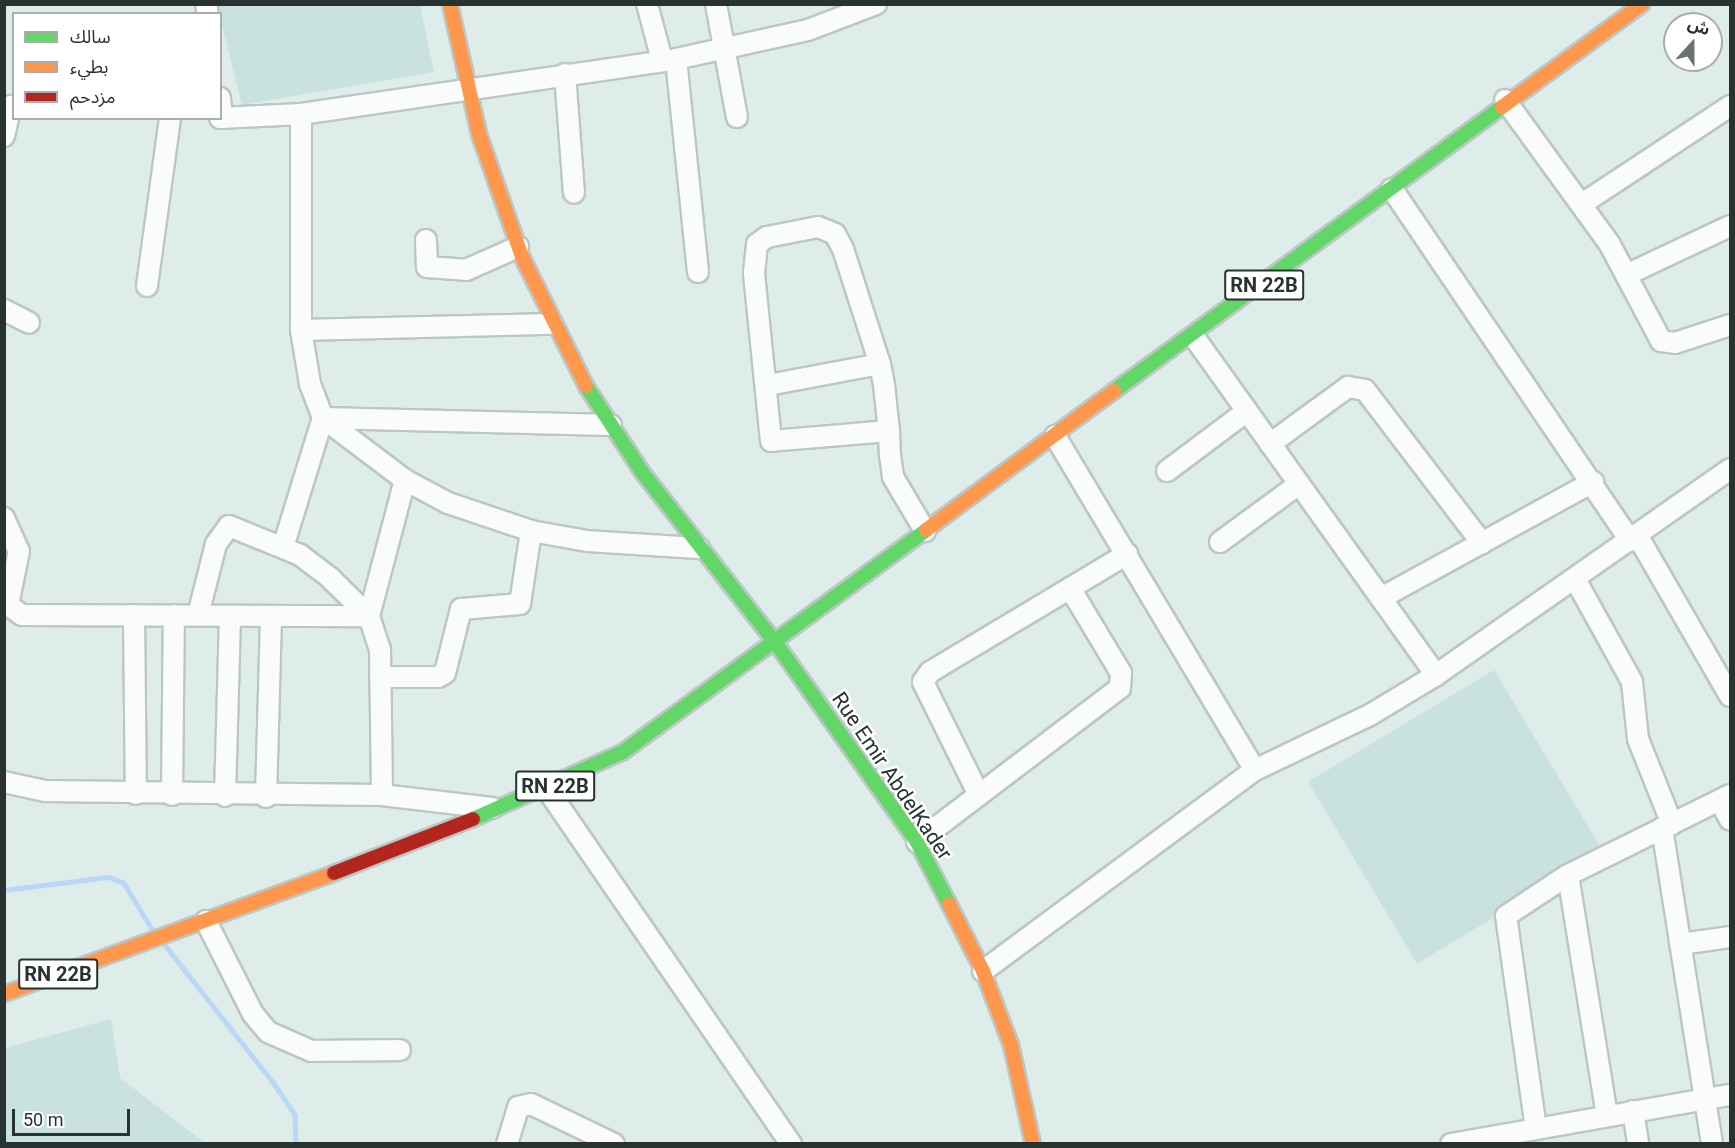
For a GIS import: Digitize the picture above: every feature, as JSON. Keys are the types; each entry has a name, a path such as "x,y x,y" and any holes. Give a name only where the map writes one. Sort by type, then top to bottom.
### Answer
{"main road":[{"name":"Rue Emir AbdelKader","path":"450,4 479,134 518,247 552,324 611,425 699,548 774,642 917,842 983,971 1011,1045 1033,1143"},
{"name":"RN 22B","path":"4,994 185,929 501,808 547,789 623,752 1194,336 1392,189 1505,100 1642,4"}],"street":[{"path":"647,4 669,59 698,272"},
{"path":"716,4 728,46 737,117"},
{"path":"222,118 302,114 669,59 728,46 866,7"},
{"path":"565,74 574,193"},
{"path":"1505,100 1582,204 1626,275 1661,341 1675,343 1731,325"},
{"path":"4,136 10,106"},
{"path":"1582,204 1731,106"},
{"path":"302,114 301,330 310,384 323,418 405,480 448,503 531,531 587,541 699,548"},
{"path":"147,286 170,120"},
{"path":"1392,189 1634,538 1731,696"},
{"path":"1626,275 1731,226"},
{"path":"889,430 778,444 768,435 768,386 755,254 767,237 792,230 818,227 835,234 864,304 880,364 889,430 894,477 925,531"},
{"path":"426,240 427,267 466,270 518,247"},
{"path":"4,310 29,323"},
{"path":"301,330 552,324"},
{"path":"1194,336 1436,675"},
{"path":"768,386 880,364"},
{"path":"1270,444 1348,387 1365,390 1482,543"},
{"path":"1167,471 1247,411"},
{"path":"323,418 611,425"},
{"path":"283,547 323,418"},
{"path":"1055,436 1255,770"},
{"path":"983,971 1255,770 1370,715 1436,675 1728,476"},
{"path":"369,616 405,480"},
{"path":"1381,598 1593,482"},
{"path":"1220,542 1299,484"},
{"path":"4,518 19,551 8,592 13,612 271,618 369,616"},
{"path":"198,615 221,531 229,526 283,547 330,578 369,616 380,649 382,795"},
{"path":"380,677 438,677 445,673 461,609 520,604 531,531"},
{"path":"979,795 923,682 930,672 1127,554"},
{"path":"1575,579 1632,681 1638,739 1667,826 1680,944 1712,1143"},
{"path":"917,842 1120,688 1121,673 1070,588"},
{"path":"134,615 136,794"},
{"path":"172,795 174,615"},
{"path":"225,796 230,616"},
{"path":"266,797 271,618"},
{"path":"4,782 45,791 266,797 382,795 501,808"},
{"path":"547,789 791,1143"},
{"path":"1536,1129 1504,922 1509,910 1568,875 1725,798 1731,820"},
{"path":"1568,875 1607,1116"},
{"path":"206,921 253,1014 268,1032 311,1051 400,1050"},
{"path":"1680,944 1731,937"},
{"path":"1450,1143 1516,1138 1536,1129 1731,1095"},
{"path":"507,1143 518,1107 531,1104 614,1143"},
{"path":"1633,1111 1638,1143"}],"shaded area":[{"path":"217,5 420,5 434,72 242,105 222,25 222,12 219,12"},
{"path":"1494,670 1603,852 1417,963 1308,782"},
{"path":"111,1019 120,1078 205,1143 5,1143 5,1048"}],"waterway":[{"path":"4,890 109,877 124,883 152,929"},
{"path":"165,945 273,1082 295,1115 296,1144"}],"traffic: fast":[{"path":"1114,391 1502,107"},
{"path":"586,386 642,472 775,642 917,842 949,904"},
{"path":"473,819 623,752 926,530"}],"traffic: slow":[{"path":"450,4 479,134 522,257 586,386"},
{"path":"1502,107 1642,4"},
{"path":"926,530 1114,391"},
{"path":"4,994 334,873"},
{"path":"949,904 983,971 1011,1045 1033,1144"}],"traffic: jam":[{"path":"334,873 473,819"}]}
